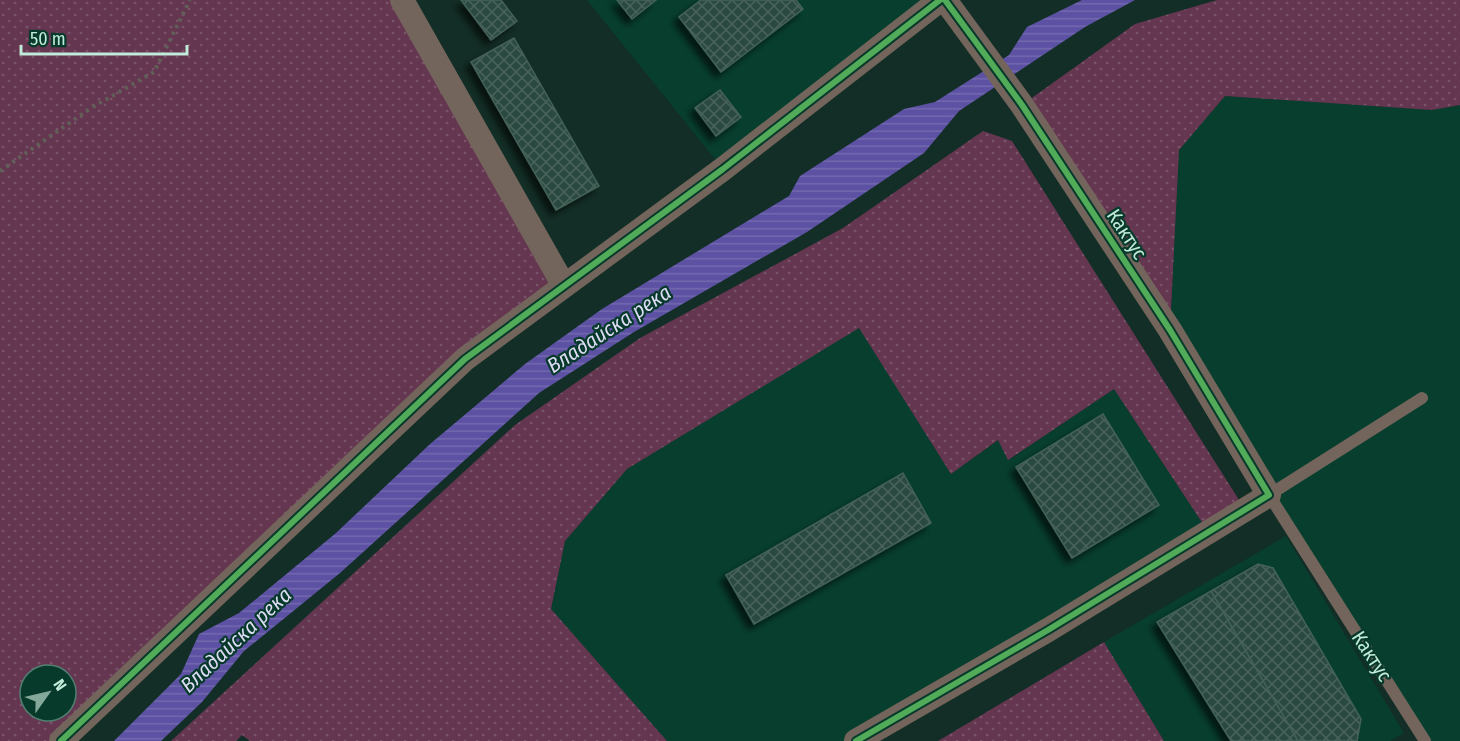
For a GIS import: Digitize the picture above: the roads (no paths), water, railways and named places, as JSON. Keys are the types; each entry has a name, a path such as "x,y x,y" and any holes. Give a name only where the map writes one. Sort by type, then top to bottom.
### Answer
{"street":[{"path":"402,0 563,284"},
{"path":"62,741 465,359 563,284 723,168 940,0"},
{"name":"Кактус","path":"945,0 1022,105 1170,330 1269,495"},
{"path":"856,741 1048,630 1269,495"}],"lane":[{"path":"1269,495 1422,398"},
{"name":"Кактус","path":"1269,495 1425,741"}],"water":[{"name":"Владайска река","path":"1082,0 1135,0 1085,27 959,111 924,153 807,232 634,332 539,393 340,573 244,651 202,702 161,741 114,741 181,674 199,634 239,613 336,533 430,444 525,364 602,309 789,196 800,176 904,109 935,102 1009,55 1027,27"}]}
